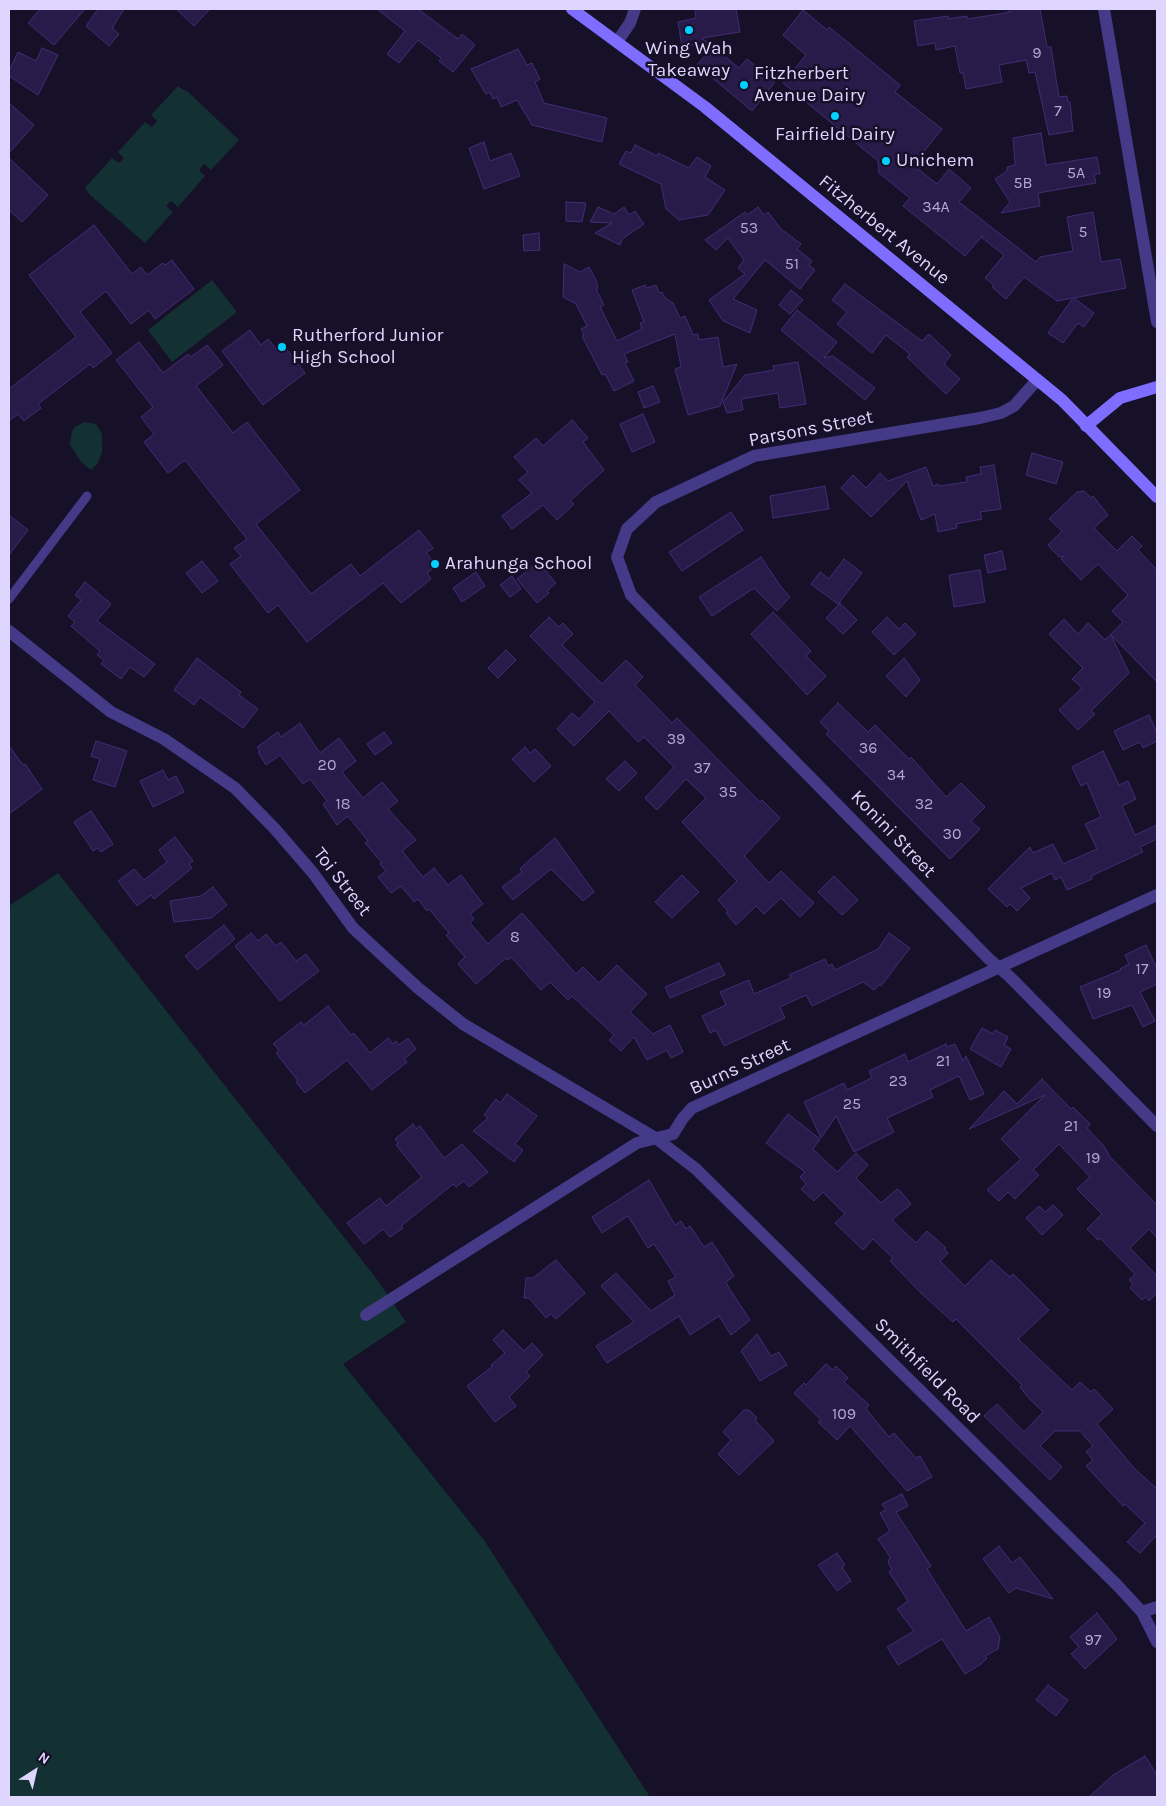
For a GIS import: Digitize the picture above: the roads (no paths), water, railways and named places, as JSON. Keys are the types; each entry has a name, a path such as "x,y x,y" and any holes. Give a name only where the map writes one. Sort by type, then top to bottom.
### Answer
{"main road":[{"name":"Fitzherbert Avenue","path":"572,9 705,107 1062,400 1157,497"},
{"path":"1086,426 1120,398 1157,387"}],"street":[{"path":"617,42 630,24 635,9"},
{"path":"1104,9 1157,322"},
{"name":"Parsons Street","path":"617,558 627,529 656,502 754,456 1001,413 1014,406 1037,380"},
{"name":"Konini Street","path":"617,558 631,595 1157,1126"},
{"name":"Toi Street","path":"9,632 111,712 164,739 235,788 275,829 313,873 353,928 418,988 464,1024 657,1139"},
{"name":"Burns Street","path":"366,1315 637,1144 673,1134 683,1118 698,1106 1157,895"},
{"name":"Smithfield Road","path":"657,1139 696,1168 1118,1586 1142,1612 1157,1642"},
{"path":"1142,1612 1157,1607"}],"lane":[{"path":"9,599 87,496"}],"place":[{"name":"Wing Wah Takeaway","path":"689,30"},
{"name":"Fitzherbert Avenue Dairy","path":"744,85"},
{"name":"Fairfield Dairy","path":"835,116"},
{"name":"Unichem","path":"886,161"},
{"name":"Rutherford Junior High School","path":"282,347"},
{"name":"Arahunga School","path":"435,564"}]}
